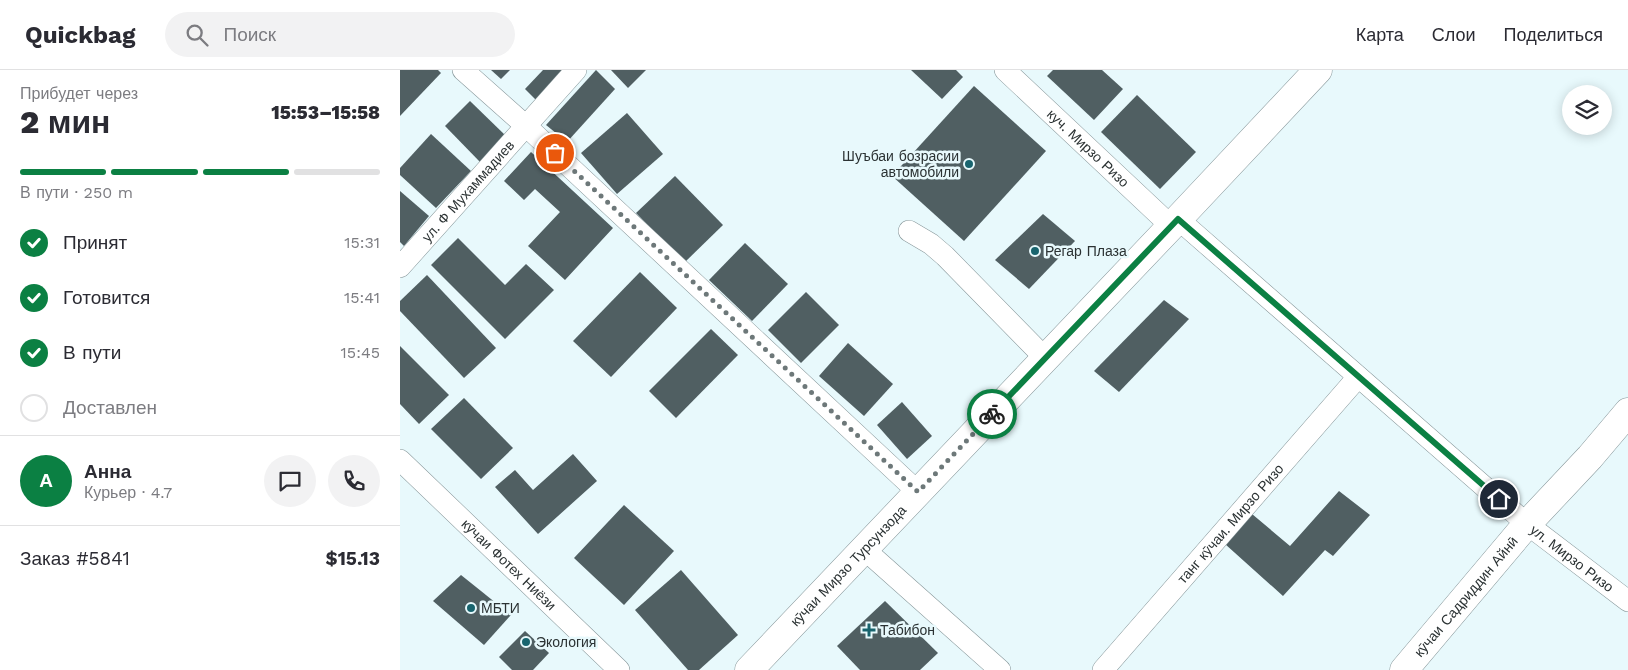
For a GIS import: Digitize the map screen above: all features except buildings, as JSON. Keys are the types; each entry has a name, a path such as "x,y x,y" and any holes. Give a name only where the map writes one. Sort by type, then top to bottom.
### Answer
{"main road":[{"name":"кӯчаи Мирзо Турсунзода","path":"749,670 1175,223 1318,70"},
{"name":"кӯчаи Садриддин Айнӣ","path":"1404,670 1527,524 1590,457 1628,412"}],"street":[{"path":"463,70 526,126 918,492"},
{"name":"ул. Ф Мухаммадиев","path":"400,267 576,70"},
{"name":"куч. Мирзо Ризо","path":"1005,70 1175,223"},
{"name":"ул. Мирзо Ризо","path":"1175,223 1358,377 1527,524 1628,602"},
{"path":"909,231 931,244 945,256 1045,358"},
{"name":"танг кӯчаи. Мирзо Ризо","path":"1103,670 1358,377"},
{"name":"кӯчаи Фотех Ниёзи","path":"400,460 619,670"},
{"path":"864,549 1000,670"}],"way so far":[{"path":"555,153 918,492 992,414"}],"place":[{"name":"Шуъбаи бозрасии автомобили","path":"969,164"},
{"name":"Регар Плаза","path":"1035,251"},
{"name":"МБТИ","path":"471,608"},
{"name":"Табибон","path":"869,630"},
{"name":"Экология","path":"526,642"}],"route":[{"path":"992,414 1178,219 1499,499"}]}
